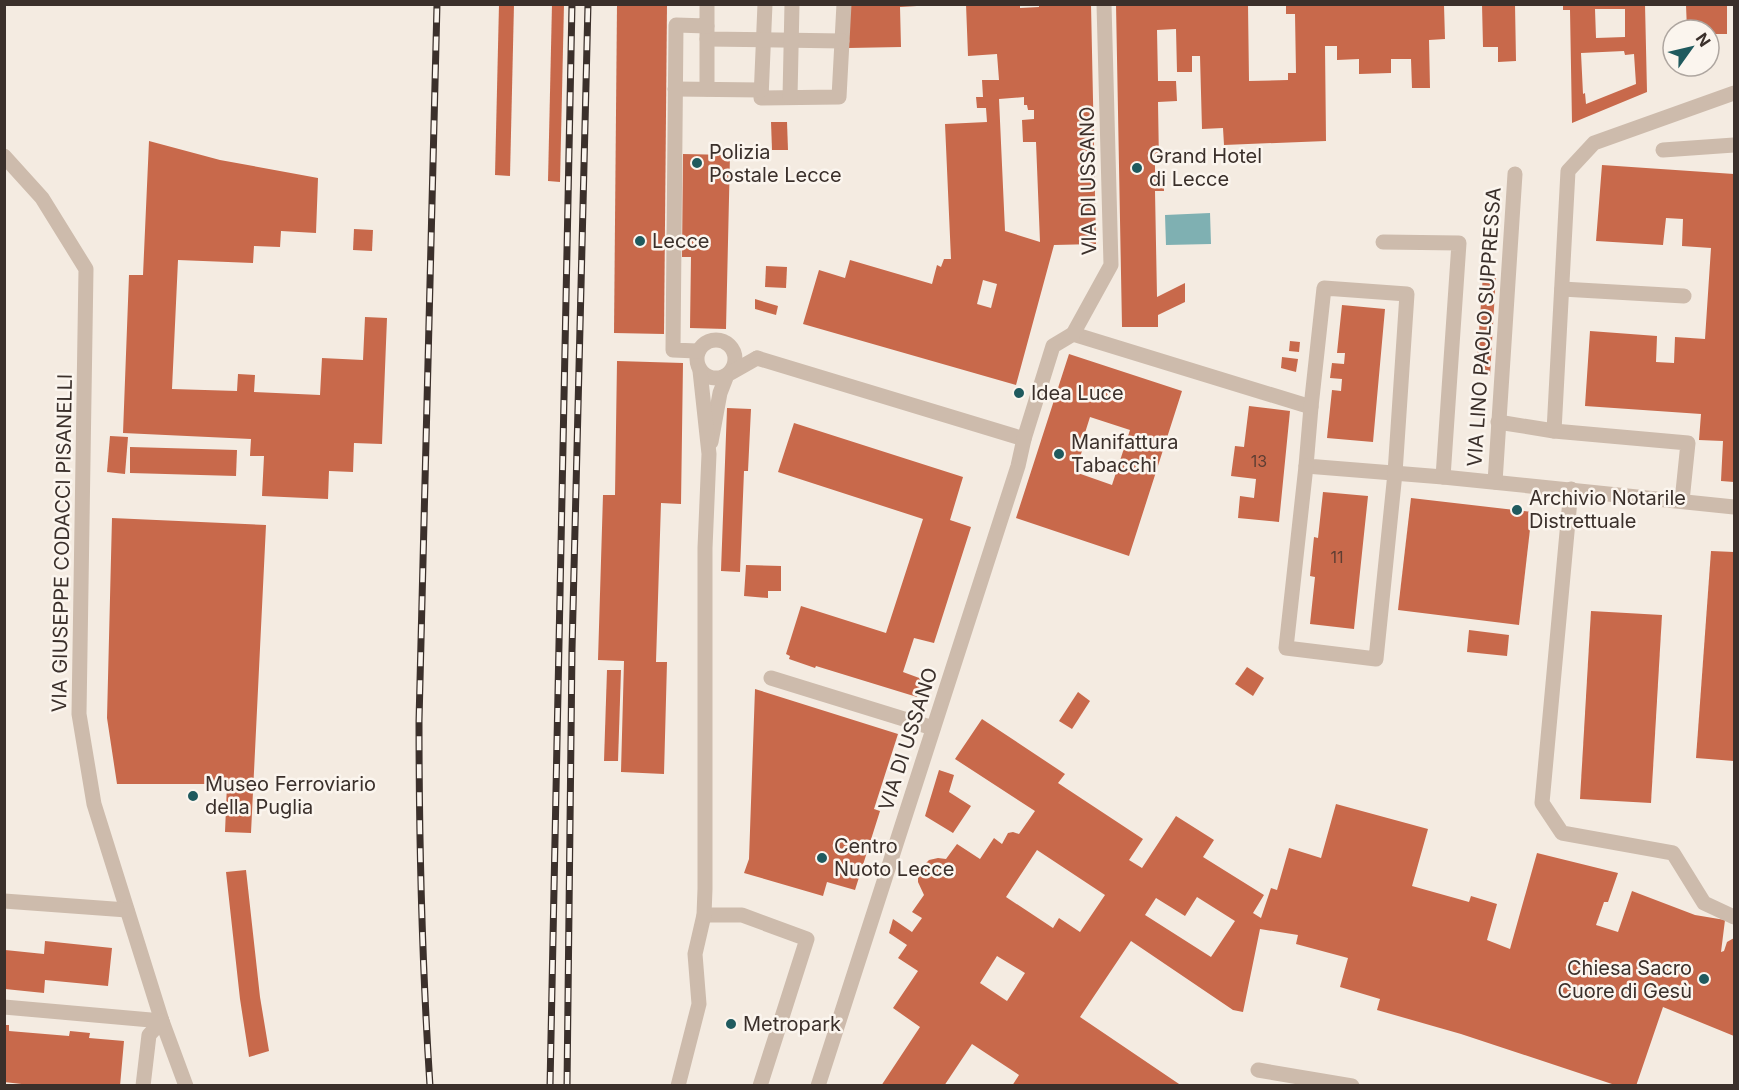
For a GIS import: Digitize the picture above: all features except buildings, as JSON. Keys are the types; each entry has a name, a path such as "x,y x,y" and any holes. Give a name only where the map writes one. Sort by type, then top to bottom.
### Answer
{"street":[{"path":"707,4 707,89"},
{"path":"765,4 761,98 839,97 843,4"},
{"path":"790,97 792,4"},
{"name":"VIA DI USSANO","path":"818,1086 1018,466 1024,439 1053,346 1073,334 1111,265 1104,4"},
{"path":"697,351 673,350 676,25 763,40 842,41"},
{"path":"675,89 761,90"},
{"path":"1554,431 1568,171 1594,143 1734,93"},
{"path":"1663,150 1734,145"},
{"name":"VIA GIUSEPPE CODACCI PISANELLI","path":"4,156 42,198 86,269 79,714 94,804 162,1021 186,1086"},
{"name":"VIA LINO PAOLO SUPPRESSA","path":"1495,482 1515,174"},
{"path":"1383,242 1459,243 1443,477"},
{"path":"1324,288 1407,294 1395,473 1376,659 1286,648 1311,407 1324,288"},
{"path":"1562,289 1684,296"},
{"path":"1073,334 1311,407"},
{"path":"709,454 700,370 696,361 697,351 704,343 714,339 724,341 732,348 758,358 1024,439"},
{"path":"678,1086 699,1004 695,954 704,915 705,548 709,454 720,393 727,375 734,367 735,357 732,348"},
{"path":"700,370 707,377 718,379 758,358"},
{"path":"1498,422 1554,431 1688,443 1682,501"},
{"path":"1306,466 1571,489 1734,507"},
{"path":"1571,489 1542,803 1562,833 1673,853 1704,903 1734,917"},
{"path":"771,678 933,728"},
{"path":"4,901 127,910"},
{"path":"704,915 742,915 807,939 760,1086"},
{"path":"4,1007 162,1021"},
{"path":"143,1086 149,1035 162,1021"},
{"path":"1258,1070 1352,1086"}],"water":[{"path":"1210,213 1211,244 1166,245 1165,215"}],"railway":[{"path":"430,1086 422,904 419,721 437,4"},
{"path":"550,1086 572,4"},
{"path":"567,1086 572,650 588,4"}],"place":[{"name":"Polizia Postale Lecce","path":"697,163"},
{"name":"Grand Hotel di Lecce","path":"1137,168"},
{"name":"Lecce","path":"640,241"},
{"name":"Idea Luce","path":"1019,393"},
{"name":"Manifattura Tabacchi","path":"1059,454"},
{"name":"Archivio Notarile Distrettuale","path":"1517,510"},
{"name":"Museo Ferroviario della Puglia","path":"193,796"},
{"name":"Centro Nuoto Lecce","path":"822,858"},
{"name":"Chiesa Sacro Cuore di Gesù","path":"1704,979"},
{"name":"Metropark","path":"731,1024"}]}
